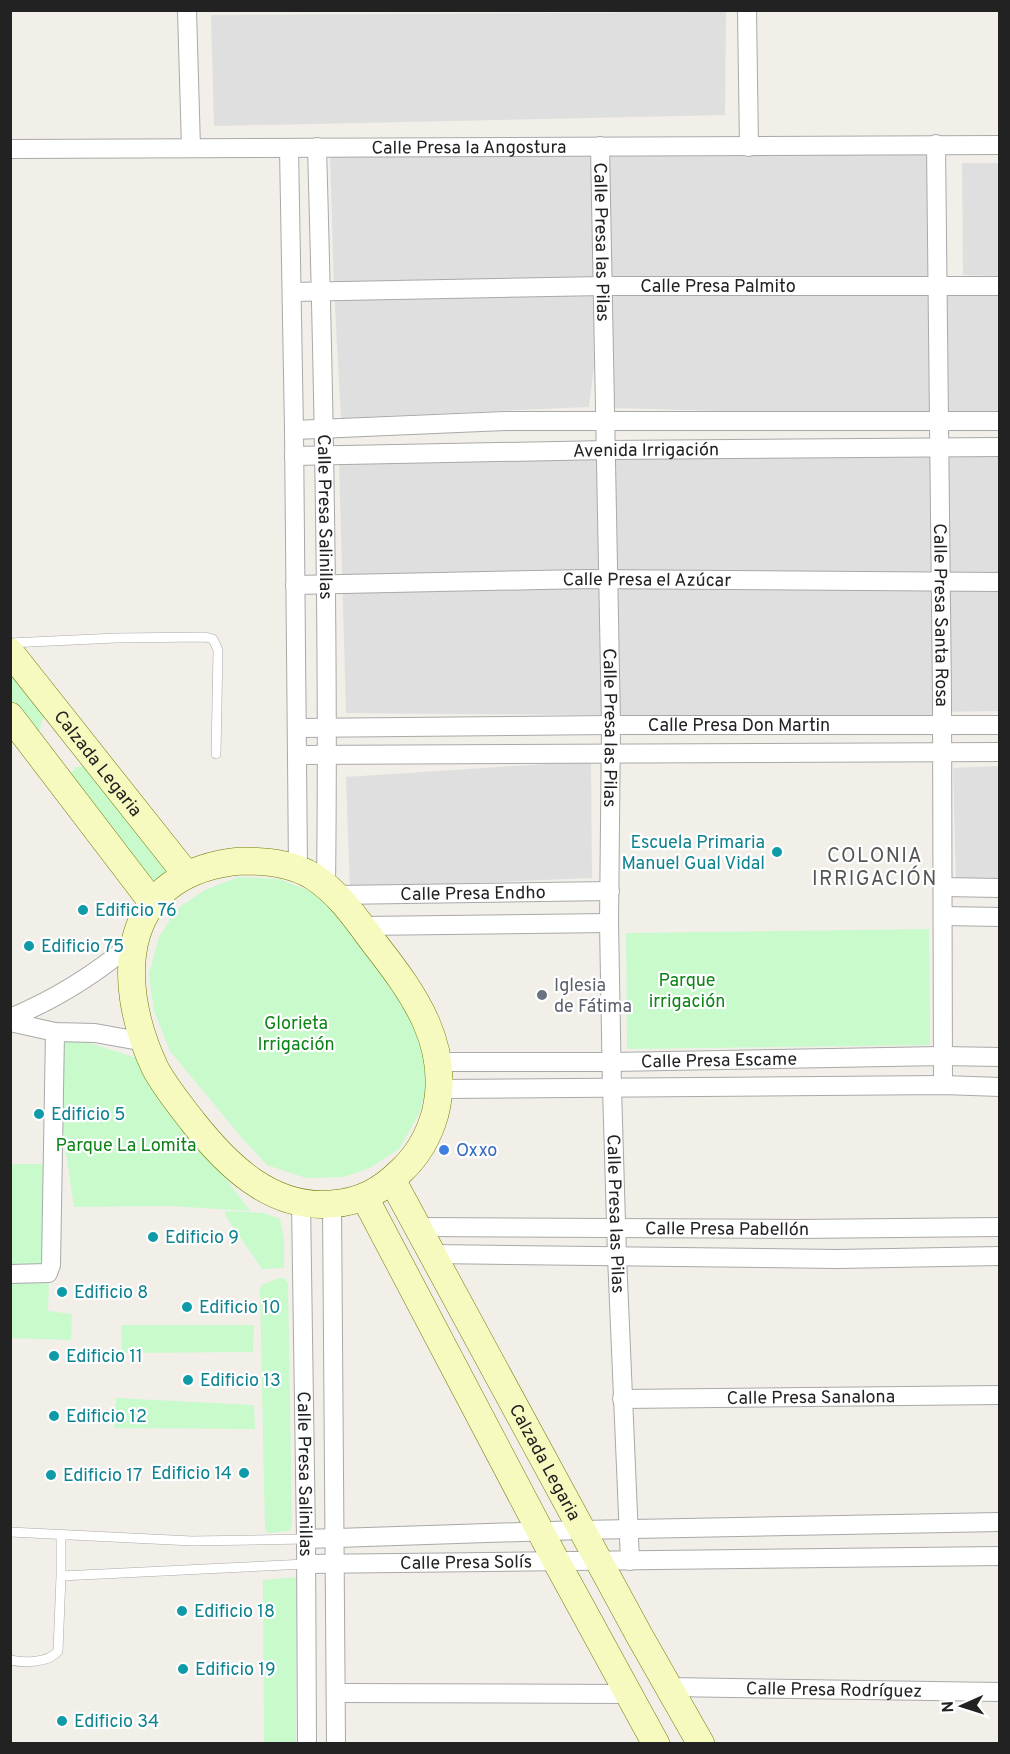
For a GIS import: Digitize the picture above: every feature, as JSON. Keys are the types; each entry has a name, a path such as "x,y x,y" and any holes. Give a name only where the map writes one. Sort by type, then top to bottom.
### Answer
{"main road":[{"name":"Calzada Legaria","path":"10,652 186,874"},
{"path":"10,716 152,902"},
{"path":"38,751 65,723"},
{"path":"262,861 298,869 314,877 332,891 362,926 406,985 428,1027 439,1062 440,1089 433,1121 417,1153 392,1180 365,1198 332,1204 301,1202 284,1197 262,1187 223,1157 174,1097 156,1070 140,1029 133,996 135,941 152,902 166,888 186,874 220,863 262,861"},
{"name":"Calzada Legaria","path":"392,1180 598,1561 679,1688 701,1743"},
{"name":"Calzada Legaria","path":"365,1198 556,1561 656,1743"}],"street":[{"path":"187,10 191,148"},
{"path":"747,10 749,147"},
{"name":"Calle Presa Santa Rosa","path":"936,144 944,916 943,1085"},
{"name":"Calle Presa la Angostura","path":"10,149 999,145"},
{"name":"Calle Presa las Pilas","path":"600,146 612,725 609,923 612,1088 616,1256 630,1561"},
{"name":"Calle Presa Salinillas","path":"317,147 324,430 327,756 332,891"},
{"name":"Calle Presa Salinillas","path":"289,148 298,869"},
{"name":"Calle Presa Palmito","path":"292,292 604,286 999,285"},
{"name":"Avenida Irrigación","path":"294,430 505,421 999,422"},
{"name":"Avenida Irrigación","path":"294,456 607,450 999,447"},
{"name":"Calle Presa el Azúcar","path":"295,585 609,579 999,582"},
{"name":"Calle Presa Don Martin","path":"298,728 999,725"},
{"name":"Calle Presa Don Martin","path":"298,755 999,752"},
{"path":"943,887 999,888"},
{"name":"Calle Presa Endho","path":"332,891 610,891"},
{"path":"944,916 999,916"},
{"name":"Calle Presa Endho","path":"362,926 609,923"},
{"path":"10,1020 77,986 135,941"},
{"path":"10,1020 55,1032 95,1033 145,1042"},
{"path":"10,1275 48,1273 51,1265 55,1032"},
{"name":"Calle Presa Escame","path":"439,1062 612,1062 942,1056 999,1058"},
{"name":"Calle Presa Escame","path":"440,1089 943,1085 999,1087"},
{"name":"Calle Presa Salinillas","path":"301,1202 307,1743"},
{"name":"Calle Presa Salinillas","path":"332,1204 336,1743"},
{"name":"Calle Presa Pabellón","path":"418,1227 796,1229 999,1227"},
{"name":"Calle Presa Pabellón","path":"433,1254 837,1259 999,1256"},
{"name":"Calle Presa Sanalona","path":"622,1399 999,1395"},
{"name":"Calle Presa Solís","path":"306,1539 581,1530 999,1522"},
{"name":"Calle Presa Solís","path":"306,1564 999,1556"},
{"name":"Calle Presa Rodríguez","path":"679,1688 999,1692"},
{"path":"336,1693 628,1694"}],"lane":[{"path":"10,643 205,636 213,639 218,650 216,754"},
{"name":"Calle Presa Solís","path":"10,1532 192,1541 306,1539"},
{"path":"10,1660 47,1659 54,1656 57,1651 61,1535"},
{"name":"Calle Presa Solís","path":"61,1576 306,1564"}],"shaded area":[{"path":"726,12 725,115 214,126 211,15"},
{"path":"936,149 937,290 999,289 999,416 938,417 614,408 603,295 589,407 341,418 330,154"},
{"path":"962,163 999,163 999,276 963,275"},
{"path":"999,451 999,711 941,712 941,718 346,713 339,463"},
{"path":"591,761 592,878 350,888 346,777"},
{"path":"999,766 999,881 956,881 953,768"}],"green space":[{"path":"10,668 45,712 35,745 11,711"},
{"path":"87,766 172,869 146,887 65,782 76,767"},
{"name":"Glorieta Irrigación","path":"238,877 279,879 315,893 381,965 417,1020 426,1050 427,1086 419,1114 399,1149 370,1168 343,1177 306,1178 267,1165 170,1051 154,1011 149,975 159,937 177,909 205,890"},
{"name":"Parque irrigación","path":"929,929 930,1045 627,1049 626,933"},
{"name":"Parque La Lomita","path":"48,1030 137,1058 250,1211 170,1206 74,1207"},
{"path":"10,1164 47,1164 46,1270 11,1271"},
{"path":"225,1211 264,1213 280,1219 284,1240 284,1268 262,1269 225,1215"},
{"path":"49,1276 48,1311 72,1314 71,1340 11,1338 11,1277"},
{"path":"284,1278 288,1283 292,1526 289,1531 268,1533 265,1530 260,1288 263,1284"},
{"path":"121,1325 254,1325 253,1352 122,1353"},
{"path":"116,1398 254,1405 255,1429 114,1428"},
{"path":"297,1577 296,1743 264,1743 263,1580"}],"place":[{"name":"Escuela Primaria Manuel Gual Vidal","path":"777,852"},
{"name":"Edificio 76","path":"83,910"},
{"name":"Edificio 75","path":"29,946"},
{"name":"Iglesia de Fátima","path":"542,995"},
{"name":"Edificio 5","path":"39,1114"},
{"name":"Oxxo","path":"444,1150"},
{"name":"Edificio 9","path":"153,1237"},
{"name":"Edificio 8","path":"62,1292"},
{"name":"Edificio 10","path":"187,1307"},
{"name":"Edificio 11","path":"54,1356"},
{"name":"Edificio 13","path":"188,1380"},
{"name":"Edificio 12","path":"54,1416"},
{"name":"Edificio 14","path":"244,1473"},
{"name":"Edificio 17","path":"51,1475"},
{"name":"Edificio 18","path":"182,1611"},
{"name":"Edificio 19","path":"183,1669"},
{"name":"Edificio 34","path":"62,1721"}],"district":[{"name":"COLONIA IRRIGACIÓN","path":"875,866"}]}
